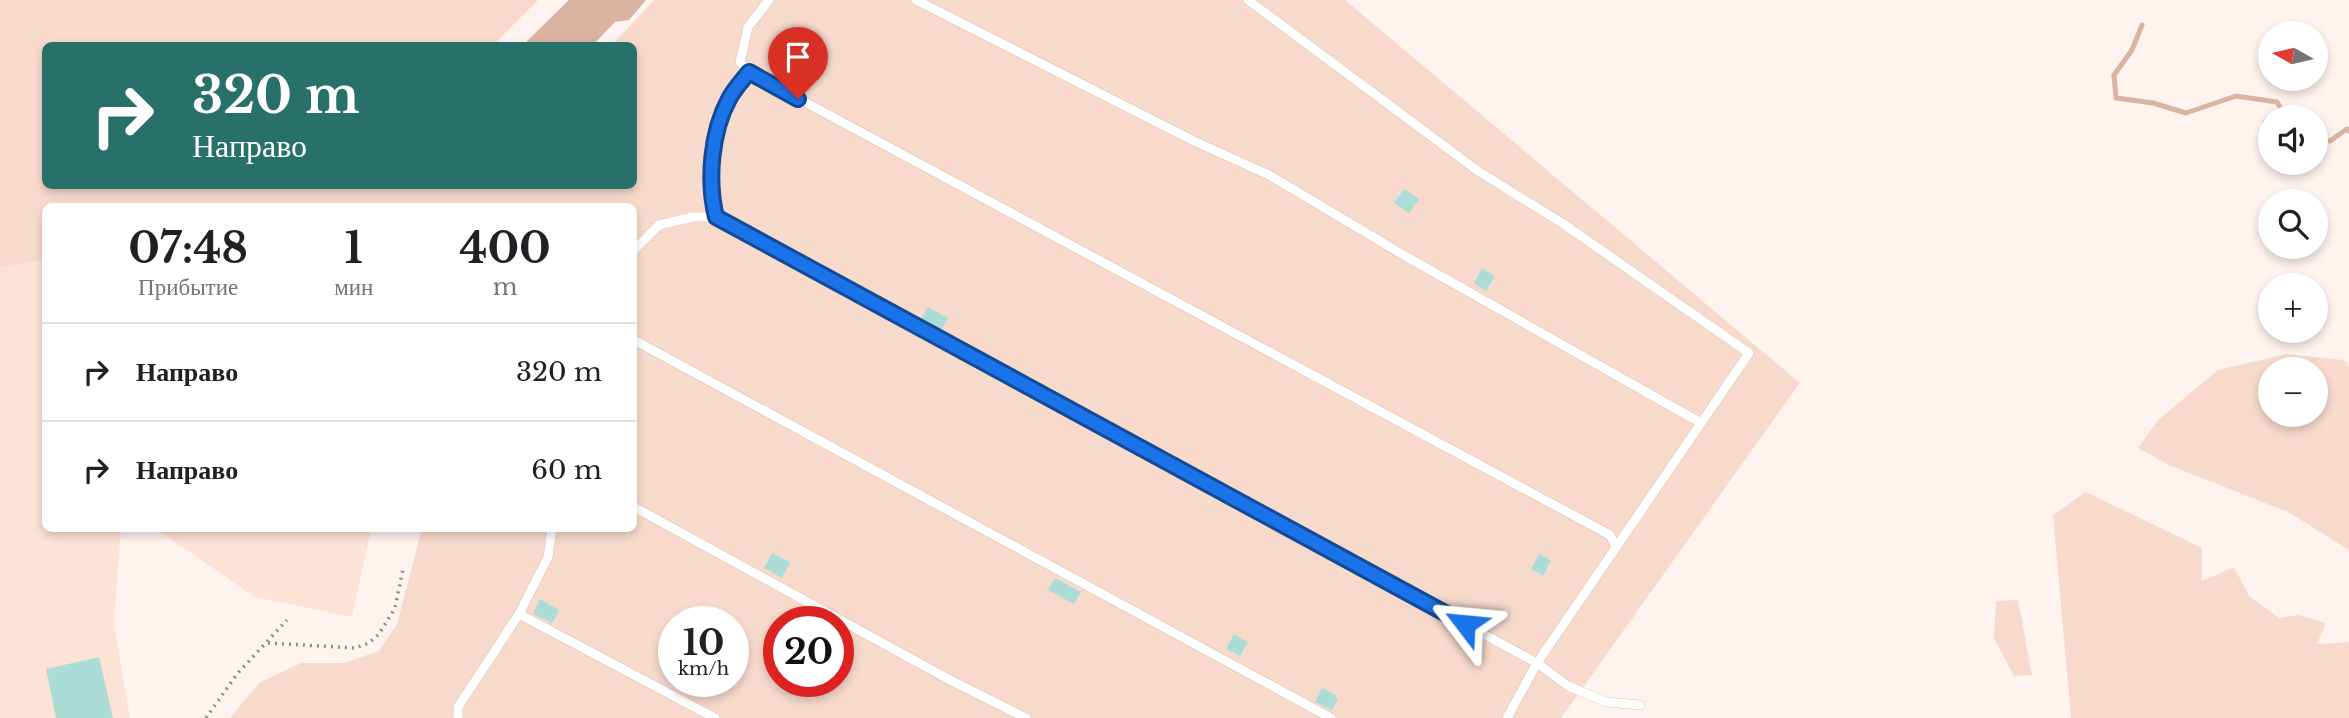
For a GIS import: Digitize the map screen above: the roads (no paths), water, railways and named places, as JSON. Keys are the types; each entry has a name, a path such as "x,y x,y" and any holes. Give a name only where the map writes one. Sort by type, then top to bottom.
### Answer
{"lane":[{"path":"769,0 748,27 740,62 749,72 1610,535 1616,547"},
{"path":"916,0 1194,141 1271,176 1407,257 1701,423"},
{"path":"1248,0 1478,171 1562,223 1749,353 1537,663 1507,718"},
{"path":"716,217 711,197 717,130 729,98 749,72"},
{"path":"637,247 659,225 693,217 716,217 1537,663 1568,685 1606,702 1640,705"},
{"path":"637,342 1331,718"},
{"path":"637,509 1026,718"},
{"path":"458,718 458,707 519,614 548,557 551,532"},
{"path":"519,614 715,718"}],"waterway":[{"path":"2142,25 2132,50 2114,75 2116,98 2153,103 2186,113 2236,96 2277,102 2279,105"},
{"path":"2328,141 2347,129 2349,131"}]}
